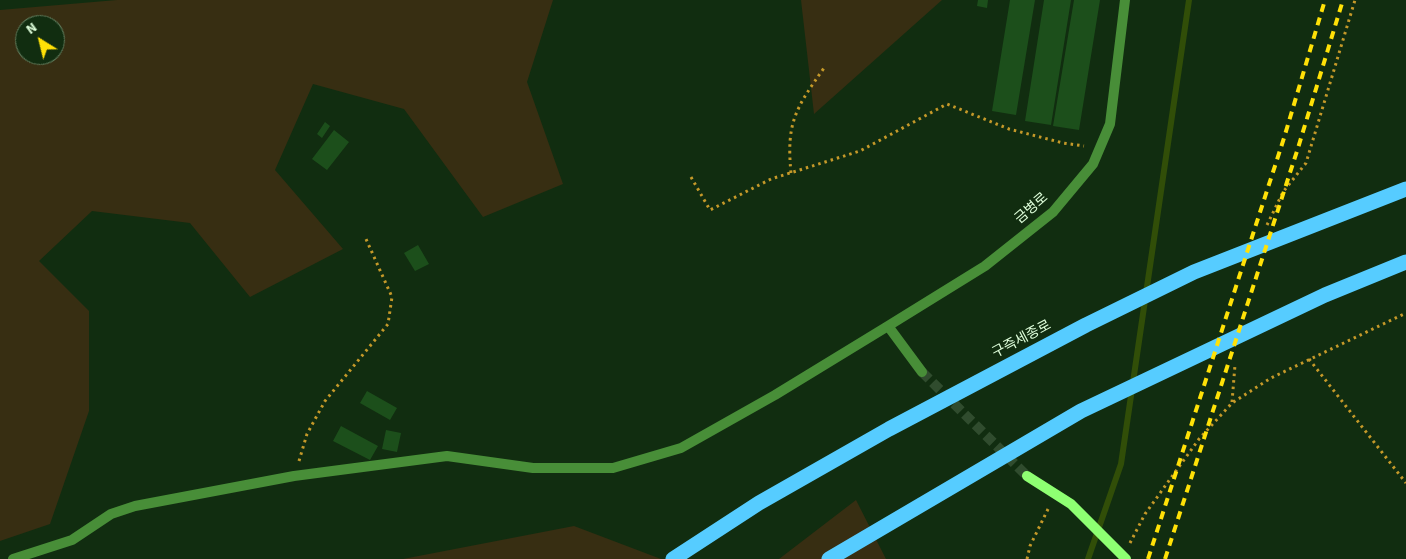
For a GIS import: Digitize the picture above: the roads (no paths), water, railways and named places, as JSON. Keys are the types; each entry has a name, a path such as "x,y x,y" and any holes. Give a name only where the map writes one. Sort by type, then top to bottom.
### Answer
{"highway":[{"name":"구즉세종로","path":"673,559 759,504 880,434 1086,325 1194,272 1406,189"},
{"path":"829,559 1081,411 1325,294 1406,262"}],"street":[{"name":"금병로","path":"13,559 72,540 111,514 135,506 294,476 447,456 533,468 613,468 681,448 775,395 985,266 1053,212 1093,164 1110,124 1125,0"},
{"path":"888,326 922,372"},
{"path":"1027,476 1071,504 1125,558"}],"waterway":[{"path":"1088,559 1121,464 1189,0"}],"tunnel":[{"path":"922,372 1027,476"}],"railway":[{"path":"1148,559 1284,138 1325,0"},
{"path":"1165,559 1298,148 1343,0"}]}
